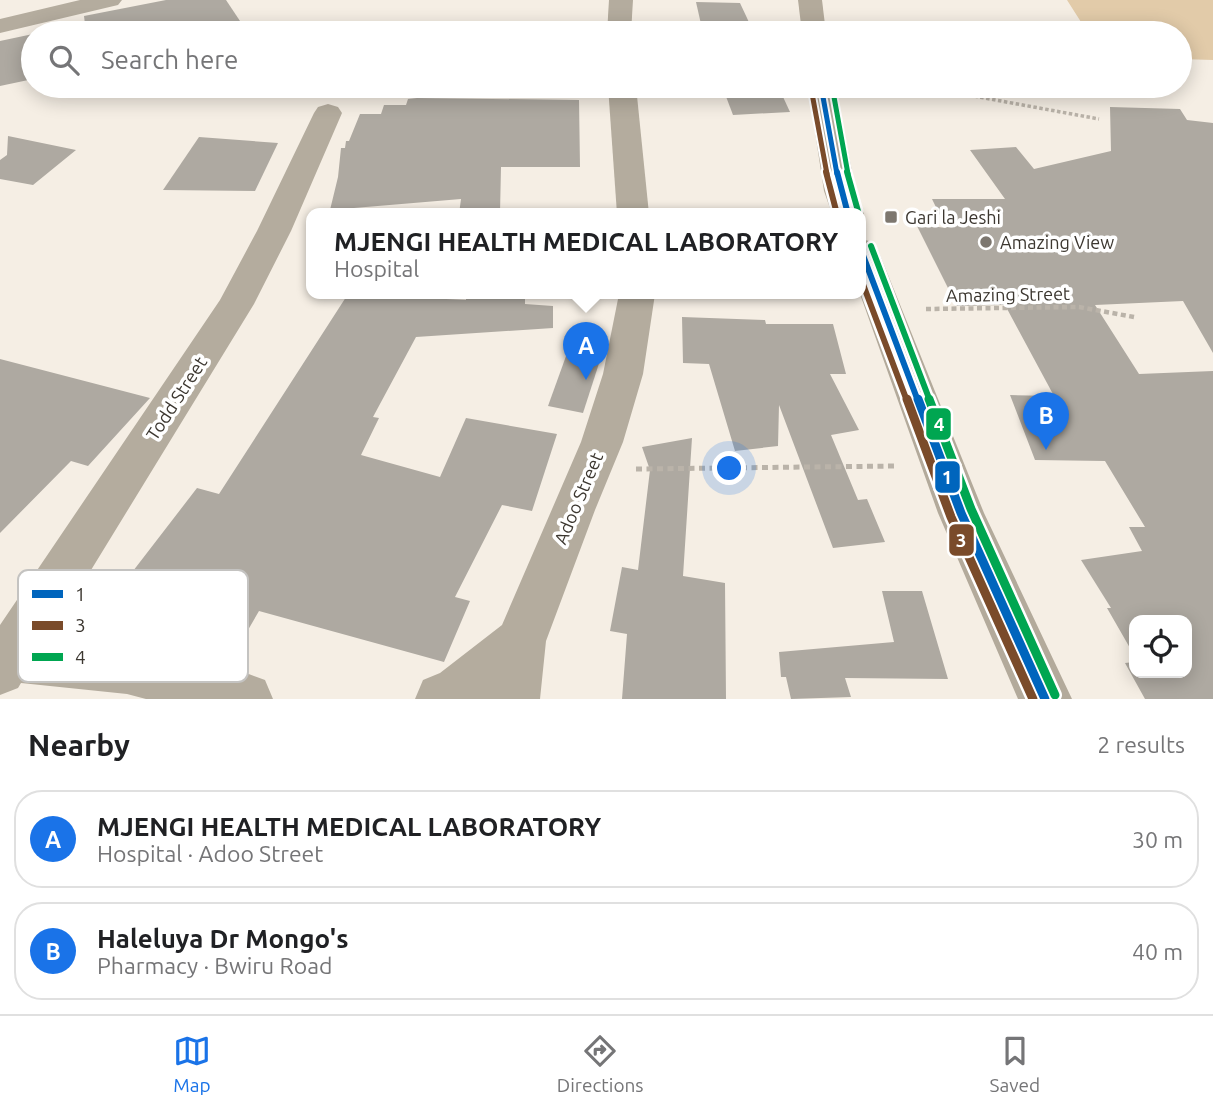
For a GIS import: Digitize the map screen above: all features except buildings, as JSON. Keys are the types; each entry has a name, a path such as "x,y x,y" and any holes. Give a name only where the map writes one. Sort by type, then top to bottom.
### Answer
{"main road":[{"path":"810,0 813,21"},
{"path":"823,98 840,191 846,208"},
{"path":"866,264 961,513 1045,699"}],"street":[{"path":"21,21 110,0"},
{"path":"620,21 621,0"},
{"path":"0,26 21,21"},
{"path":"623,98 632,208"},
{"name":"Todd Street","path":"65,570 236,304 274,231 328,113"},
{"name":"Adoo Street","path":"513,699 521,641 601,442 623,374 637,299"},
{"path":"442,699 454,696 521,641"},
{"name":"Todd Street","path":"4,664 18,642"},
{"path":"179,682 246,699"}],"path":[{"path":"985,98 1100,119"},
{"name":"Amazing Street","path":"882,310 1079,307 1134,317"},
{"path":"589,469 943,465"}],"shaded area":[{"path":"1067,0 1213,0 1213,60 1192,59 1192,21 1080,21"}],"transit line":[{"name":"3","path":"813,98 835,208"},
{"name":"1","path":"823,98 840,191 846,208"},
{"name":"4","path":"834,98 850,188 857,208"},
{"name":"4","path":"871,246 971,509 1055,695"},
{"name":"1","path":"866,263 961,513 1045,699"},
{"name":"3","path":"866,292 951,517 1033,699"}],"place":[{"name":"Gari la Jeshi","path":"891,217"},
{"name":"Amazing View","path":"986,242"},
{"name":"MJENGI HEALTH MEDICAL LABORATORY","path":"586,380"},
{"name":"Haleluya Dr Mongo's","path":"1046,450"}]}
